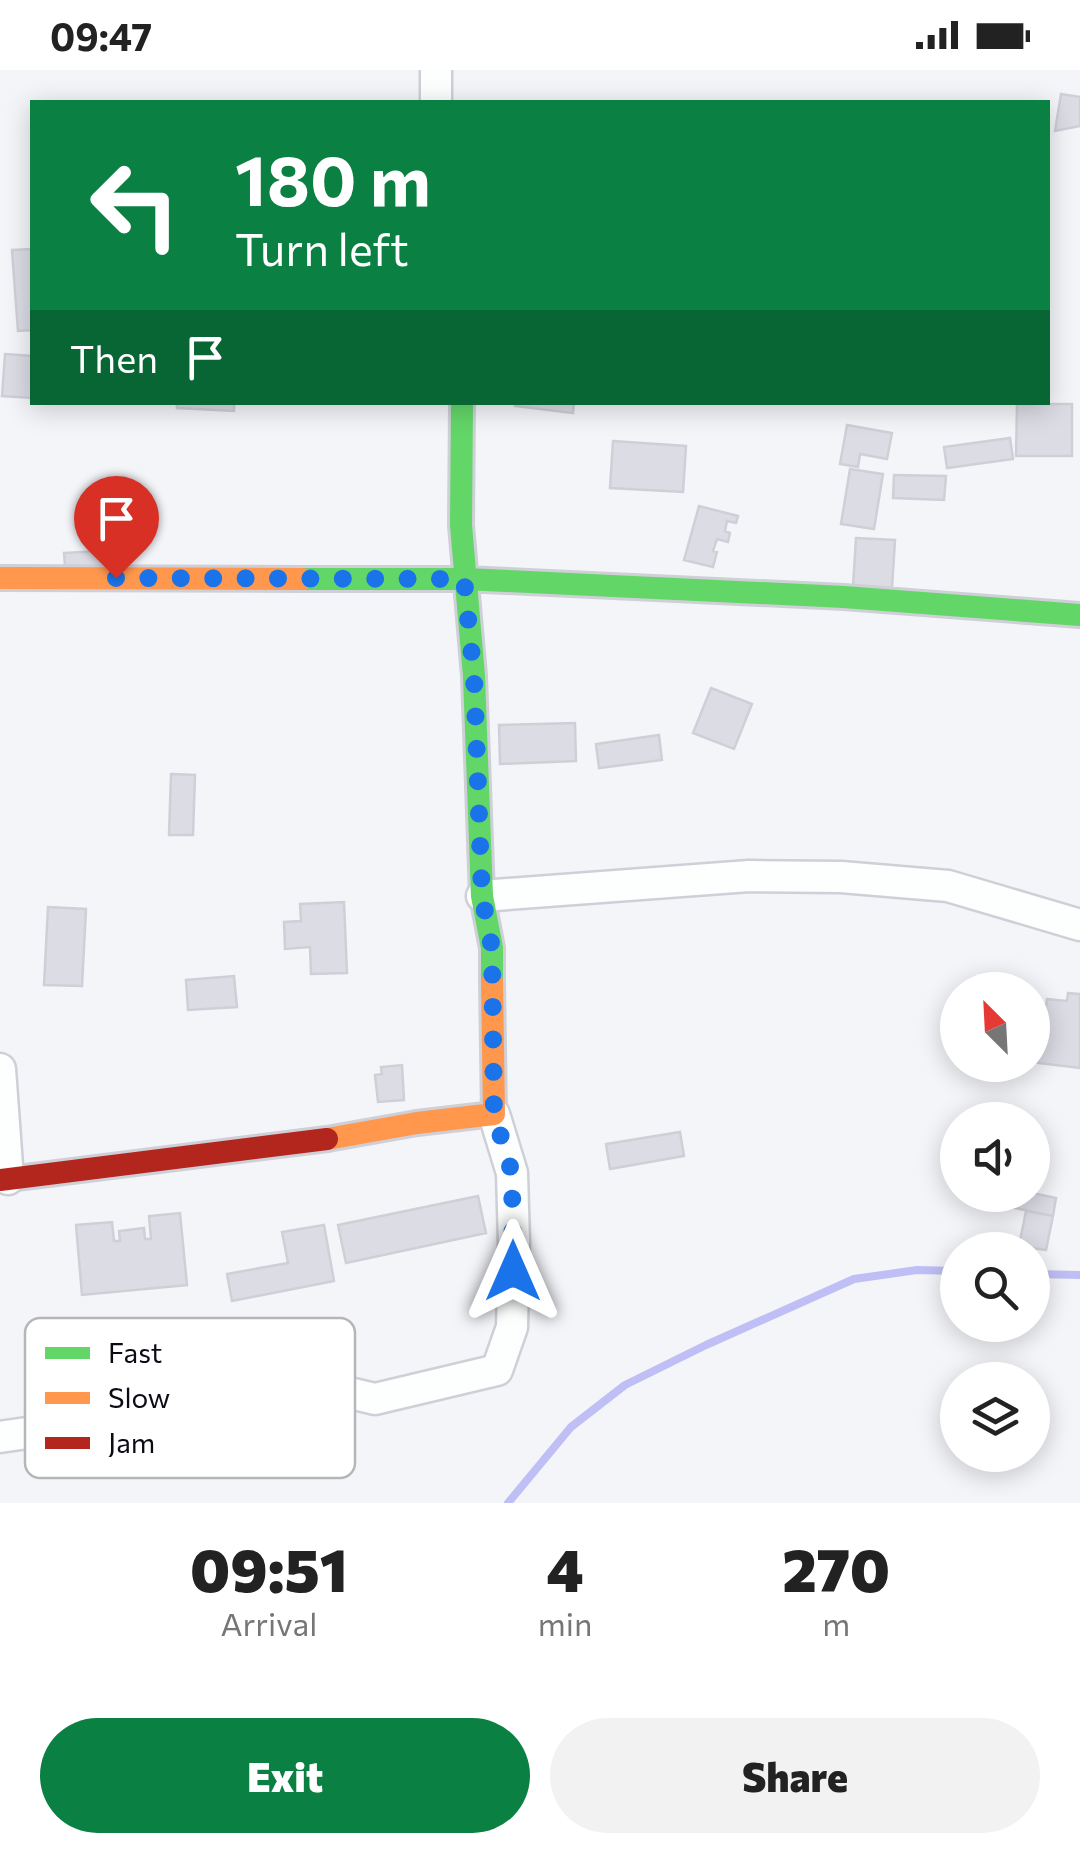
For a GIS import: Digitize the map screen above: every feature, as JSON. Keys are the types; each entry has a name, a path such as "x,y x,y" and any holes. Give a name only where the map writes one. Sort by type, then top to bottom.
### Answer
{"street":[{"path":"436,70 436,100"},
{"path":"355,1394 375,1399 497,1370 512,1326 512,1173 494,1114 492,948 482,896 474,676 461,525 462,405"},
{"path":"0,578 464,579 844,597 1080,614"},
{"path":"482,896 749,876 841,876 948,886 1080,925"},
{"path":"0,1069 4,1180 494,1114"},
{"path":"0,1437 25,1433"}],"building":[{"path":"1061,94 1080,97 1080,126 1055,131"},
{"path":"30,249 30,330 18,331 12,250"},
{"path":"5,354 30,356 30,398 2,396"},
{"path":"1072,404 1072,456 1016,456 1017,405"},
{"path":"234,405 234,411 177,408"},
{"path":"515,405 574,405 573,413"},
{"path":"847,425 892,433 887,459 860,454 858,467 840,464"},
{"path":"1010,438 1013,459 947,468 944,447"},
{"path":"613,441 686,446 683,492 610,488"},
{"path":"850,469 883,474 874,529 841,524"},
{"path":"894,475 946,476 944,500 893,498"},
{"path":"699,506 738,516 736,523 727,521 728,542 717,539 713,567 684,560"},
{"path":"856,538 895,540 892,588 853,586"},
{"path":"120,550 122,575 66,579 64,553"},
{"path":"711,688 752,704 734,749 693,733"},
{"path":"575,723 576,761 500,764 499,725"},
{"path":"659,735 662,760 599,768 596,744"},
{"path":"171,774 195,775 193,835 169,835"},
{"path":"344,902 347,973 311,974 310,947 285,949 284,922 301,921 300,904"},
{"path":"48,907 86,909 82,986 44,985"},
{"path":"234,976 237,1007 188,1010 186,980"},
{"path":"1068,993 1080,994 1080,1068 1050,1064 1050,999 1067,1001"},
{"path":"402,1065 404,1100 378,1102 375,1075 382,1074 381,1067"},
{"path":"680,1132 684,1156 610,1169 606,1144"},
{"path":"478,1196 486,1233 346,1263 338,1225"},
{"path":"1050,1197 1056,1198 1053,1216 1034,1212 1050,1212"},
{"path":"1026,1212 1053,1216 1050,1232 1022,1232"},
{"path":"180,1213 187,1285 82,1295 76,1225 112,1222 114,1241 120,1241 119,1231 144,1228 145,1239 151,1239 149,1216"},
{"path":"324,1225 334,1281 232,1301 227,1274 288,1263 282,1232"}],"waterway":[{"path":"508,1503 571,1427 625,1385 854,1279 940,1271"},
{"path":"1050,1274 1080,1275"}],"traffic: fast":[{"path":"462,405 461,525 474,676 482,896 492,948 492,982"},
{"path":"302,579 465,579 844,597 1080,615"}],"traffic: slow":[{"path":"0,578 302,579"},
{"path":"327,1139 494,1114 492,982"}],"traffic: jam":[{"path":"0,1180 327,1139"}],"route":[{"path":"116,578 464,579 474,676 482,896 492,948 494,1114 512,1173 513,1271"}]}
